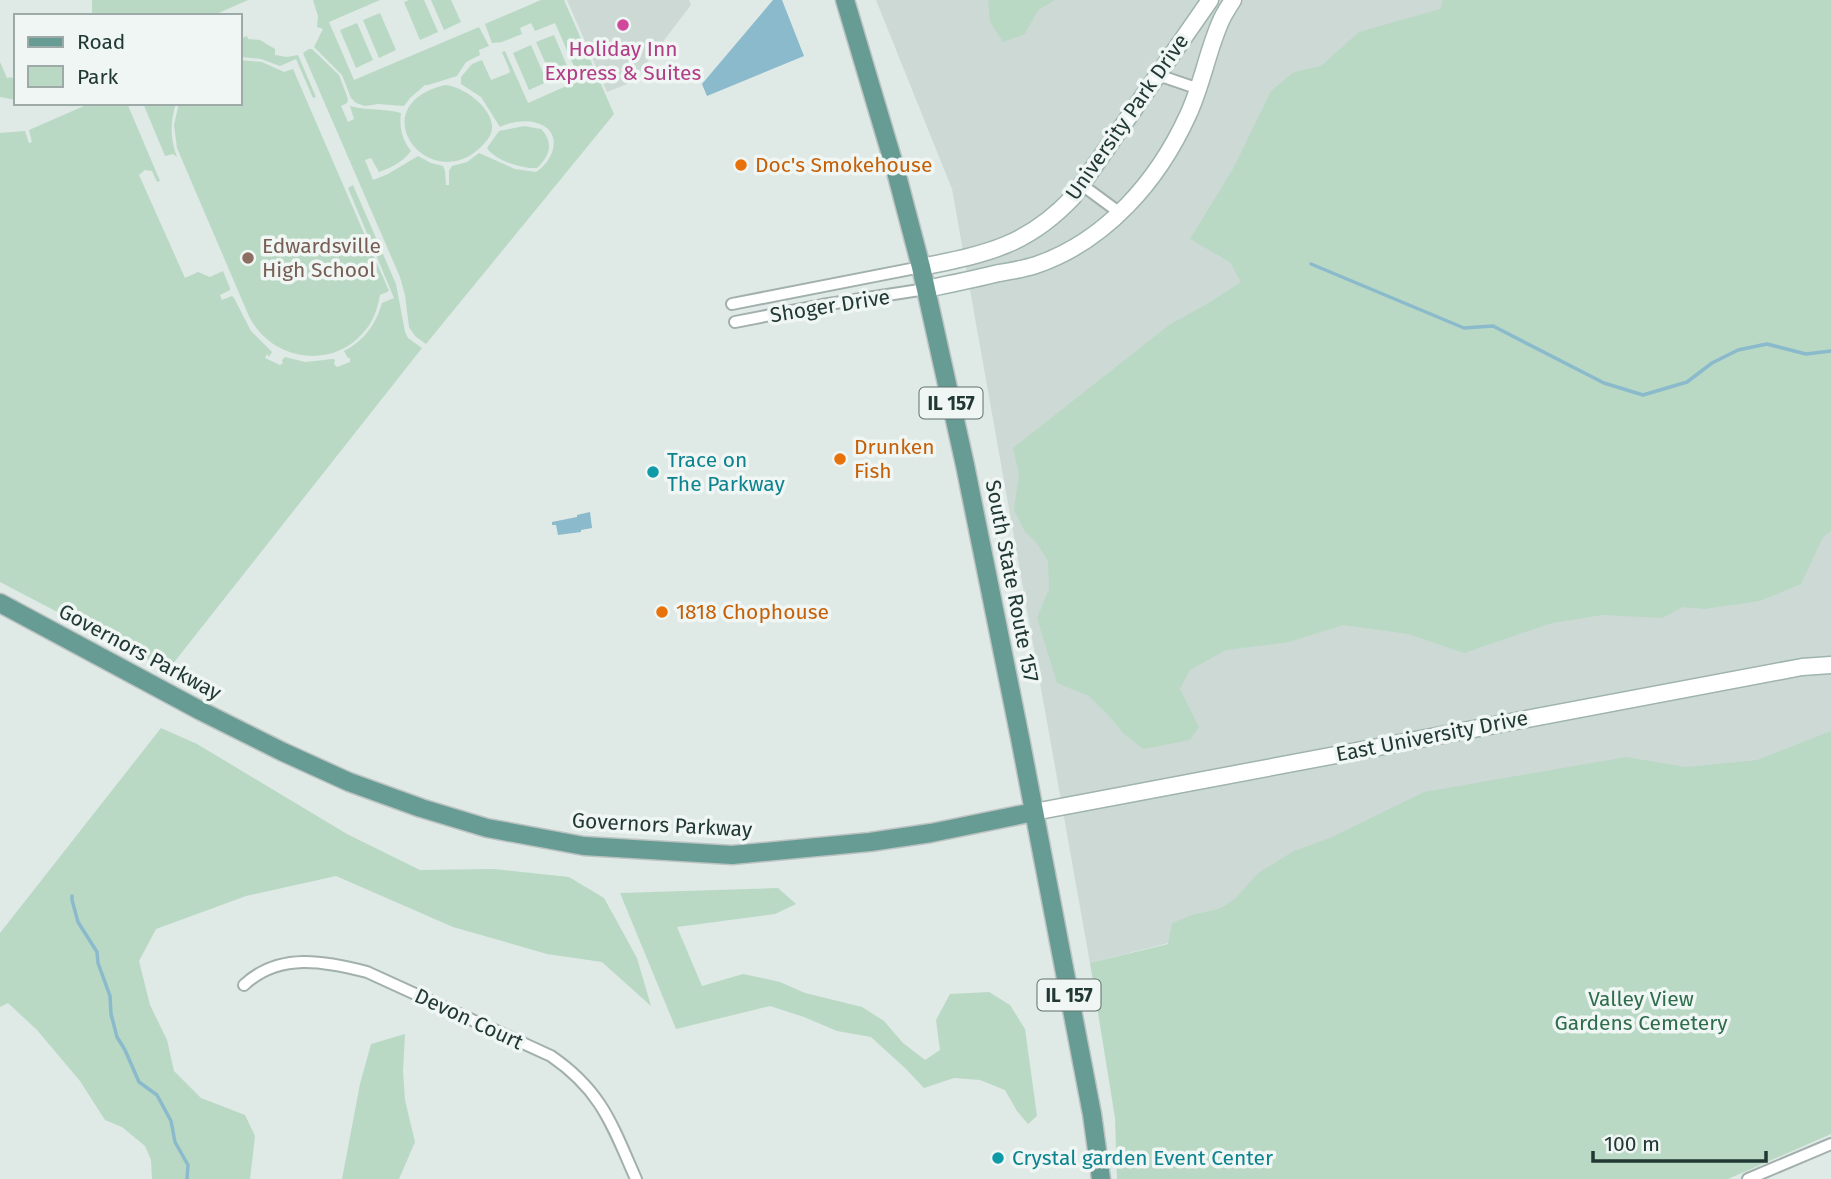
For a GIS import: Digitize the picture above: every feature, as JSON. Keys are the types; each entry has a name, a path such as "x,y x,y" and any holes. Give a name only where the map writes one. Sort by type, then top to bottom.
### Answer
{"main road":[{"name":"South State Route 157","path":"845,0 895,168 926,289 965,466 1092,1114 1101,1179"},
{"name":"Governors Parkway","path":"0,603 283,752 349,782 487,828 584,846 732,855 874,842 1034,812"}],"street":[{"name":"University Park Drive","path":"920,267 982,254 1017,241 1058,212 1082,185 1210,0"},
{"name":"University Park Drive","path":"926,289 1034,265 1084,242 1120,213 1155,171 1187,116 1199,89 1220,23 1233,0"},
{"path":"1158,75 1199,89"},
{"path":"1082,185 1120,213"},
{"name":"Shoger Drive","path":"732,304 920,267"},
{"name":"Shoger Drive","path":"735,322 926,289"},
{"name":"East University Drive","path":"1034,812 1604,703 1802,667 1831,665"},
{"name":"Devon Court","path":"244,985 260,972 281,964 309,961 338,964 367,972 551,1056 575,1074 595,1095 607,1114 636,1179"},
{"path":"1748,1179 1831,1144"}],"shaded area":[{"path":"567,0 689,0 691,5 632,82 607,92"},
{"path":"876,0 1831,0 1831,857 1481,863 1090,963 952,189"}],"green space":[{"path":"92,0 248,0 216,14 92,14"},
{"path":"313,0 380,0 329,22 354,80 479,27 489,46 479,50 480,55 466,62 457,76 425,85 404,106 365,106 351,98 342,75 314,47 323,29 317,27 318,16"},
{"path":"424,0 438,32 420,40 404,2"},
{"path":"431,0 451,0 461,22 444,30"},
{"path":"541,0 564,0 614,114 426,344 415,336 409,327 400,277 303,53 312,49 339,75 348,99 347,103 341,106 348,122 354,119 350,106 401,113 402,133 411,151 397,164 379,172 371,158 365,160 373,180 418,156 443,166 446,185 449,185 449,171 452,166 467,162 479,153 515,169 536,172 546,163 553,150 550,131 528,121 500,127 481,97 461,84 461,77 472,64 482,60 491,80 509,73 502,52 505,51 528,103 580,80 555,23 535,31 531,23 520,28 522,34 492,43 485,24"},
{"path":"988,0 1055,0 1038,10 1025,34 1003,42 990,22"},
{"path":"1443,0 1831,0 1831,531 1823,537 1801,584 1760,601 1704,609 1683,607 1662,618 1602,615 1552,623 1464,653 1408,634 1343,625 1289,642 1226,650 1190,670 1180,689 1199,727 1190,740 1143,749 1123,733 1089,696 1057,683 1037,618 1049,589 1048,561 1036,542 1025,532 1014,510 1019,474 1013,448 1169,325 1241,282 1230,262 1190,239 1234,167 1271,91 1294,72 1321,66 1359,32 1440,9"},
{"path":"380,13 396,50 379,58 363,20"},
{"path":"357,23 373,60 356,68 340,30"},
{"path":"554,35 570,73 553,80 536,42"},
{"path":"247,36 248,39 260,40 275,49 275,55 298,55 316,97 313,98 296,59 280,66 261,59 242,57 242,38"},
{"path":"531,45 547,82 529,90 513,53"},
{"path":"242,60 262,62 284,72 293,69 389,291 380,295 369,325 348,346 317,356 300,355 284,350 257,329 248,314 177,148 174,125 179,105 242,105"},
{"path":"0,62 7,78 12,77 14,81 14,100 0,97"},
{"path":"445,85 472,96 487,112 492,130 488,139 468,157 447,162 428,157 413,145 405,129 406,112 419,96"},
{"path":"86,105 128,105 160,181 157,182 152,171 145,170 139,175 185,278 198,272 210,277 223,271 230,290 220,295 222,300 232,296 234,298 251,331 272,352 265,358 280,365 285,357 305,362 333,359 337,367 350,362 344,351 368,331 382,303 394,298 348,188 353,185 396,284 405,332 408,338 422,348 168,670 0,582 0,133 25,131 29,143 32,142 29,130"},
{"path":"144,105 176,105 172,130 177,157 173,154 165,156"},
{"path":"524,126 541,129 548,139 549,149 537,168 510,163 496,157 487,148 499,131"},
{"path":"161,728 197,744 347,834 420,870 493,869 569,877 604,898 637,958 651,1006 602,962 547,954 453,927 336,876 246,896 156,929 139,961 150,1005 167,1040 174,1071 201,1098 245,1115 255,1136 250,1179 152,1179 151,1160 145,1146 122,1127 105,1120 80,1081 37,1030 8,1003 0,1007 0,933"},
{"name":"Valley View Gardens Cemetery","path":"1831,731 1831,1134 1728,1179 1117,1179 1115,1118 1090,963 1168,944 1172,923 1219,909 1235,899 1258,873 1294,851 1330,838 1424,792 1626,757 1686,767 1757,760"},
{"path":"778,888 796,904 775,914 677,927 702,986 743,974 780,982 805,993 862,1007 884,1021 903,1043 925,1060 940,1050 936,1020 950,994 989,992 1010,1005 1025,1029 1037,1116 1028,1124 1005,1090 980,1080 954,1078 924,1088 871,1037 837,1031 770,1006 676,1029 620,893"},
{"path":"405,1034 405,1100 415,1142 399,1179 342,1179 360,1084 371,1044"}],"water":[{"path":"773,0 782,0 804,56 707,96 702,84"},
{"path":"590,512 592,528 581,532 558,535 556,525 552,525 552,522"}],"waterway":[{"path":"1311,264 1464,328 1493,326 1604,383 1643,395 1687,382 1712,363 1738,350 1767,344 1806,354 1831,351"},
{"path":"72,896 78,922 97,952 98,963 110,996 117,1037 139,1082 157,1095 171,1121 175,1142 188,1165 187,1179"}],"place":[{"name":"Holiday Inn Express & Suites","path":"623,25"},
{"name":"Doc's Smokehouse","path":"741,165"},
{"name":"Edwardsville High School","path":"248,258"},
{"name":"Drunken Fish","path":"840,459"},
{"name":"Trace on The Parkway","path":"653,472"},
{"name":"1818 Chophouse","path":"662,612"},
{"name":"Crystal garden Event Center","path":"998,1158"}]}
